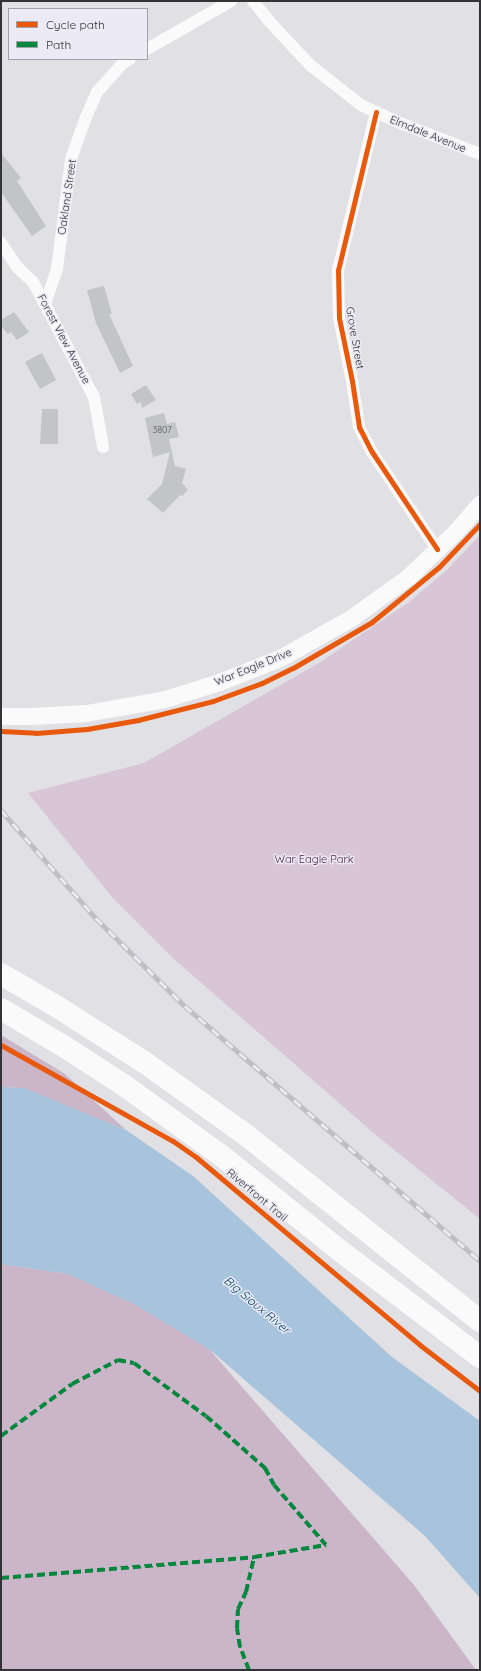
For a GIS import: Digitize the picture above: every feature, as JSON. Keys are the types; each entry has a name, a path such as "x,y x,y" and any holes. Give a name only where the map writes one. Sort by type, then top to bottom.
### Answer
{"highway":[{"path":"1,974 56,1006 144,1062 246,1135 480,1321"},
{"path":"1,1008 125,1086 223,1157 480,1358"}],"main road":[{"name":"War Eagle Drive","path":"1,716 86,713 165,699 219,682 280,658 351,618 408,577 480,504"}],"street":[{"path":"148,48 232,1"},
{"name":"Elmdale Avenue","path":"253,1 268,21 310,65 361,105 480,154"},
{"name":"Oakland Street","path":"45,304 57,269 71,159 86,117 97,92 122,64 128,60"},
{"name":"Grove Street","path":"376,112 338,270 339,318 352,380 359,427 372,452 437,549"},
{"name":"Forest View Avenue","path":"1,243 18,268 33,282 94,397 103,447"}],"green space":[{"name":"War Eagle Park","path":"480,535 480,1219 377,1136 175,960 112,897 28,793 144,763 319,663 409,602 447,570"}],"shaded area":[{"path":"1,1035 65,1074 126,1130 24,1088 1,1087"},
{"path":"1,1264 68,1274 134,1304 209,1349 414,1585 476,1670 1,1670"}],"water":[{"name":"Big Sioux River","path":"1,1087 24,1088 126,1130 193,1176 392,1357 480,1421 480,1598 425,1536 209,1349 134,1304 68,1274 1,1264"}],"building":[{"path":"1,153 21,178 17,181 46,226 32,236 1,192"},
{"path":"104,286 112,314 109,314 133,366 120,373 96,323 87,290"},
{"path":"14,312 29,332 17,340 11,332 8,334 1,326 1,320"},
{"path":"42,353 56,380 40,389 25,362"},
{"path":"146,385 156,400 142,408 141,402 137,404 131,394"},
{"path":"42,409 58,409 58,444 40,444"},
{"path":"164,413 167,424 175,422 179,437 169,439 175,466 186,469 182,483 188,490 182,496 180,495 163,513 147,499 162,484 170,452 153,457 145,418"}],"railway":[{"path":"1,810 96,918 185,1006 480,1261"}],"marked path":[{"path":"1,1436 72,1384 118,1360 134,1363 206,1416 265,1468 274,1485 326,1545"},
{"path":"1,1578 254,1557 326,1545"},
{"path":"249,1670 240,1647 237,1628 238,1609 246,1592 254,1557"}],"cycle path":[{"path":"376,112 338,270 339,318 352,381 359,427 372,452 437,549"},
{"path":"1,731 36,733 87,729 138,720 213,701 262,683 293,668 372,622 439,567 480,524"},
{"name":"Riverfront Trail","path":"1,1045 173,1141 196,1157 420,1345 480,1391"}]}
